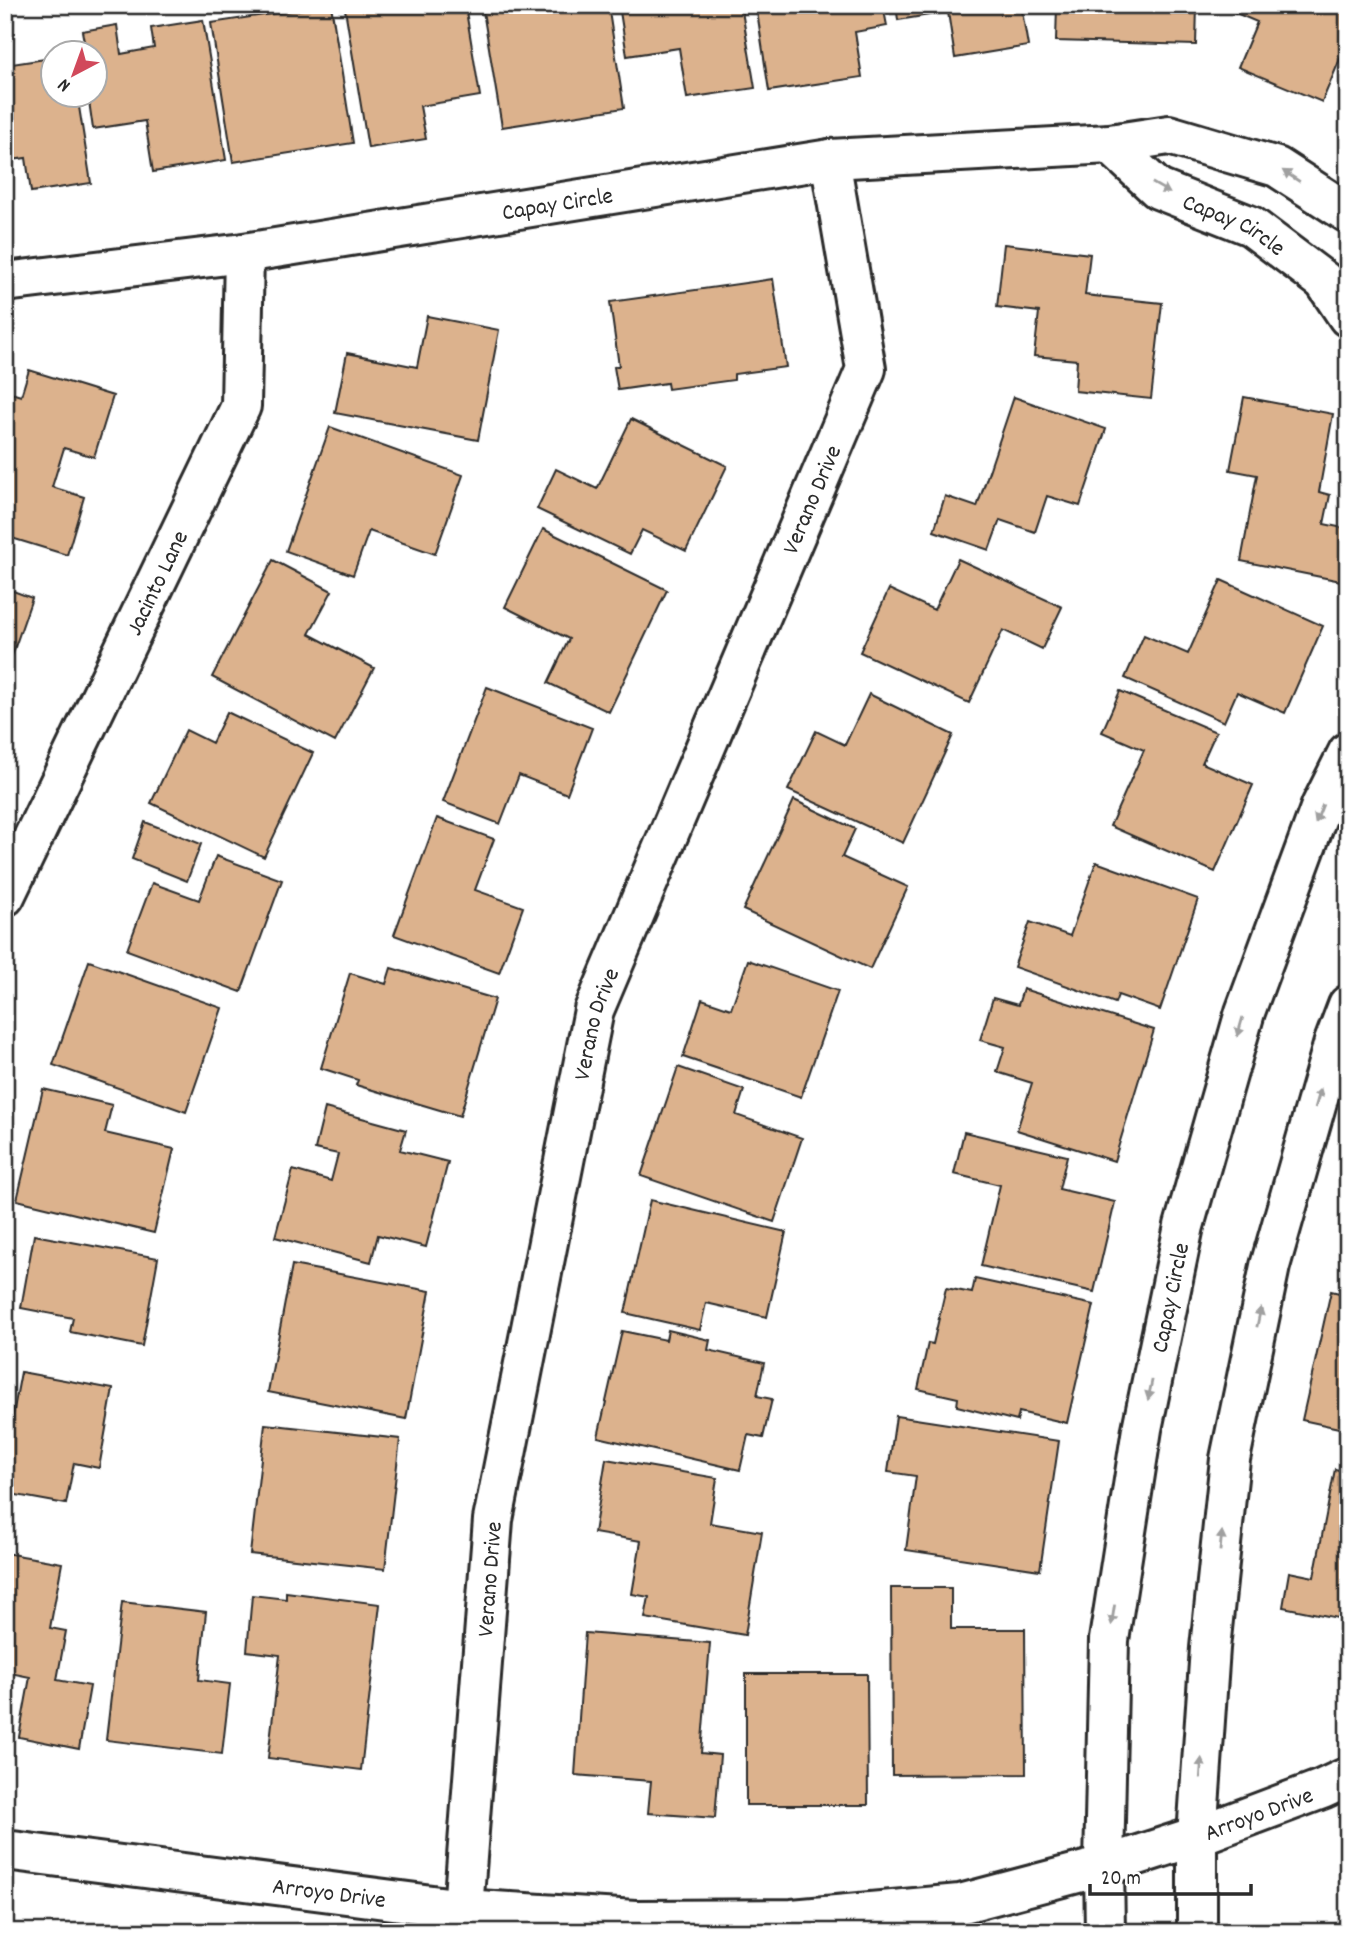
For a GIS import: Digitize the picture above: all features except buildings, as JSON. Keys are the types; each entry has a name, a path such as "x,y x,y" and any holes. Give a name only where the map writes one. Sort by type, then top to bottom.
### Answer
{"street":[{"name":"Capay Circle","path":"5,282 244,254 830,159 1110,144 1169,135 1277,167 1348,213"},
{"name":"Capay Circle","path":"1110,144 1158,189 1251,226 1324,281 1348,317"},
{"name":"Verano Drive","path":"463,1920 493,1520 594,1010 866,369 830,159"},
{"name":"Jacinto Lane","path":"5,896 241,406 244,254"},
{"name":"Capay Circle","path":"1105,1932 1108,1640 1142,1429 1184,1226 1245,1012 1321,806 1348,752"},
{"path":"1197,1932 1197,1836 1210,1648 1230,1459 1270,1266 1334,1042 1348,1005"},
{"name":"Arroyo Drive","path":"5,1850 463,1920 792,1920 960,1904 1104,1866 1197,1836 1348,1777"}]}
